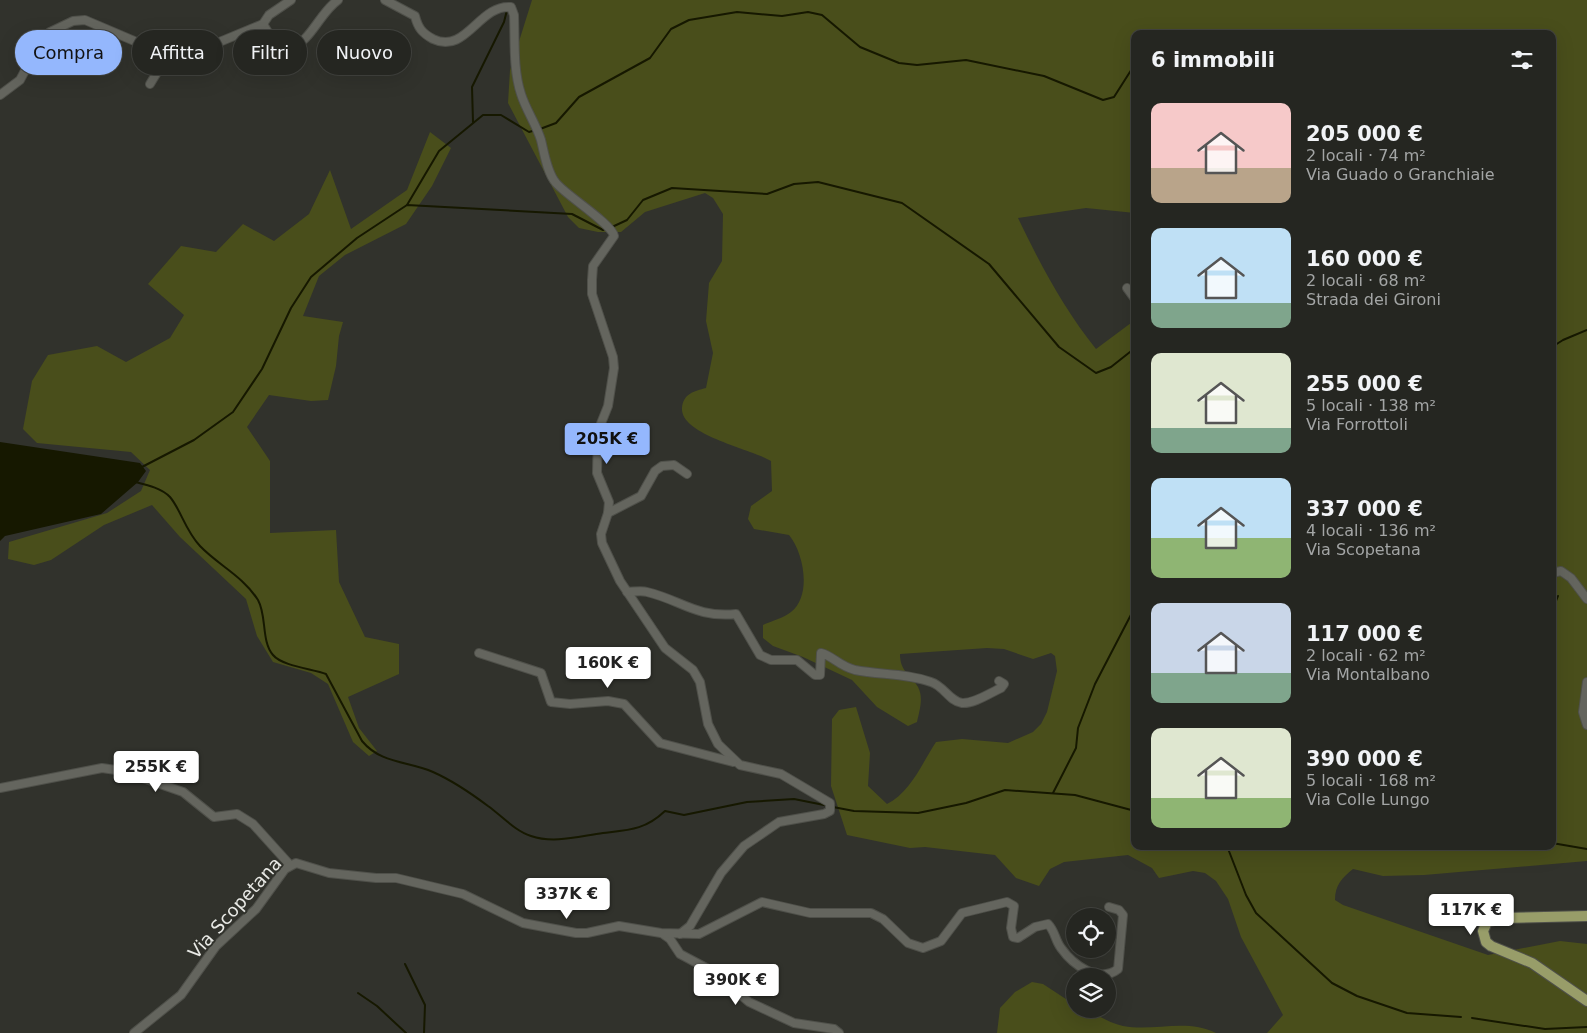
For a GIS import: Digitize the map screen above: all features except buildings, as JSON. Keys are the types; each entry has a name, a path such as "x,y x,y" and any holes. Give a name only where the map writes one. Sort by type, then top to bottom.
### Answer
{"main road":[{"path":"1587,916 1502,918 1487,922 1483,930 1486,942 1491,946 1532,963 1587,1000"}],"street":[{"path":"223,41 263,24 269,15 291,0"},
{"path":"263,24 271,37 288,48 295,47 302,42 324,12 338,0"},
{"path":"385,0 415,16 419,29 426,36 439,42 449,43 457,40 494,8 511,7 514,15 517,71 521,94 540,138 554,181 613,232 612,242 599,255 593,266 592,280 592,294 613,357 614,368 608,406 598,431 596,464 599,482 609,502 608,513 601,534 602,543 627,592 644,613 665,648 693,670 700,682 708,724 718,744 735,762"},
{"path":"0,95 20,80 37,48 50,32 73,21 85,20 132,40"},
{"path":"150,84 155,75"},
{"path":"1127,288 1131,294"},
{"path":"608,513 641,496 655,471 662,466 674,465 687,474"},
{"path":"1556,572 1561,571 1572,578 1587,599"},
{"path":"627,592 645,591 697,611 719,616 736,614 760,655 771,660 797,660 815,675 820,675 821,653 826,654 840,665 854,670 908,676 931,682 940,686 950,697 961,703 970,703 1002,688 1004,684 999,680"},
{"path":"479,653 541,673 551,702 563,704 608,700 624,704 660,743 735,762 749,768 781,774 825,798 830,804 830,811 819,817 790,819 779,822 744,846 720,873 690,926 680,934"},
{"path":"1587,682 1583,712 1587,725"},
{"path":"0,788 102,768 123,772 183,792 214,817 237,814 253,824 290,865"},
{"name":"Via Scopetana","path":"134,1033 182,995 216,946 256,909 290,865 296,863 330,873 376,878 396,878 463,894 523,923 576,933 619,926 662,933 699,934 762,902 810,913 871,913 883,919 908,943 922,948 942,941 962,913 1007,902 1014,906 1011,928 1013,937 1018,938 1035,927 1048,924 1054,930 1059,946 1080,967 1098,975 1111,974 1118,969 1123,915 1119,910 1109,907"},
{"path":"662,933 670,939 680,954 712,970 749,1002 794,1023 834,1029 839,1033"}],"green space":[{"path":"532,0 1587,0 1587,861 1424,875 1383,876 1353,869 1340,882 1336,890 1335,900 1343,905 1488,955 1560,941 1587,944 1587,1033 1267,1033 1283,1015 1241,937 1228,899 1216,881 1205,873 1193,871 1159,878 1152,868 1128,855 1064,862 1050,869 1039,886 1016,878 995,855 925,847 910,848 847,835 831,786 832,719 839,710 856,707 870,753 868,786 887,804 909,785 936,742 962,739 1008,743 1033,732 1041,724 1047,712 1057,671 1055,656 1051,653 1033,659 1004,649 987,648 900,654 900,660 904,669 915,682 921,696 917,722 908,726 877,707 852,680 803,657 773,646 763,638 763,625 791,612 798,605 804,585 804,574 799,552 789,535 754,529 748,519 751,506 772,491 771,461 718,440 692,426 684,418 682,408 684,399 687,396 706,388 713,353 706,321 709,283 722,261 723,214 713,198 705,193 645,212 621,232 598,232 579,228 568,217 508,103 510,70"},
{"path":"430,132 451,148 432,186 406,224 345,255 319,276 303,316 343,322 328,400 311,401 269,395 247,427 270,461 270,533 336,530 339,582 365,637 399,644 399,674 348,697 359,728 377,751 369,756 353,742 328,684 311,673 273,662 257,636 246,599 180,537 152,505 104,525 51,560 34,565 8,559 9,542 107,513 141,491 150,470 131,452 37,443 23,429 32,381 48,355 97,346 126,362 170,338 184,315 148,284 181,246 216,252 243,224 274,241 309,214 330,170 351,229 407,190"},
{"path":"1032,982 1043,984 1066,999 1066,1018 1103,1018 1123,1026 1146,1028 1193,1026 1216,1033 997,1033 1000,1008 1015,992"}],"shaded area":[{"path":"0,442 140,463 146,471 138,482 101,514 5,536 0,541"}],"waterway":[{"path":"473,122 472,87 504,22 507,10"},
{"path":"540,129 556,123 579,97 650,58 671,29 689,20 737,12 782,16 808,12 822,15 860,47 899,63 917,65 966,60 1044,76 1103,100 1114,97 1131,70"},
{"path":"407,205 439,151 483,115 501,115 529,132 536,130"},
{"path":"612,227 627,220 643,200 672,188 767,194 794,184 818,182 902,203 989,264 1059,347 1096,373 1111,367 1131,351"},
{"path":"140,468 194,440 233,412 262,369 291,308 311,277 357,238 407,205 572,214 603,230 605,229"},
{"path":"1556,344 1587,330"},
{"path":"135,482 158,489 170,497 200,546 238,577 252,592 261,606 265,636 273,655 290,665 326,674 362,741 369,748 386,758 424,768 447,779 525,834 540,838 558,839 621,831 643,826 665,811 684,815 747,802 794,799 829,806"},
{"path":"1556,601 1558,596"},
{"path":"1053,793 1076,748 1078,728 1095,684 1131,615"},
{"path":"833,807 854,811 918,813 966,803 1005,790 1075,795 1131,810"},
{"path":"1556,844 1587,849"},
{"path":"1229,850 1246,895 1256,913 1332,983 1357,996 1407,1013 1461,1017"},
{"path":"405,964 425,1005 424,1033"},
{"path":"358,993 377,1006 406,1033"},
{"path":"1472,1018 1545,1029 1587,1027"}]}
